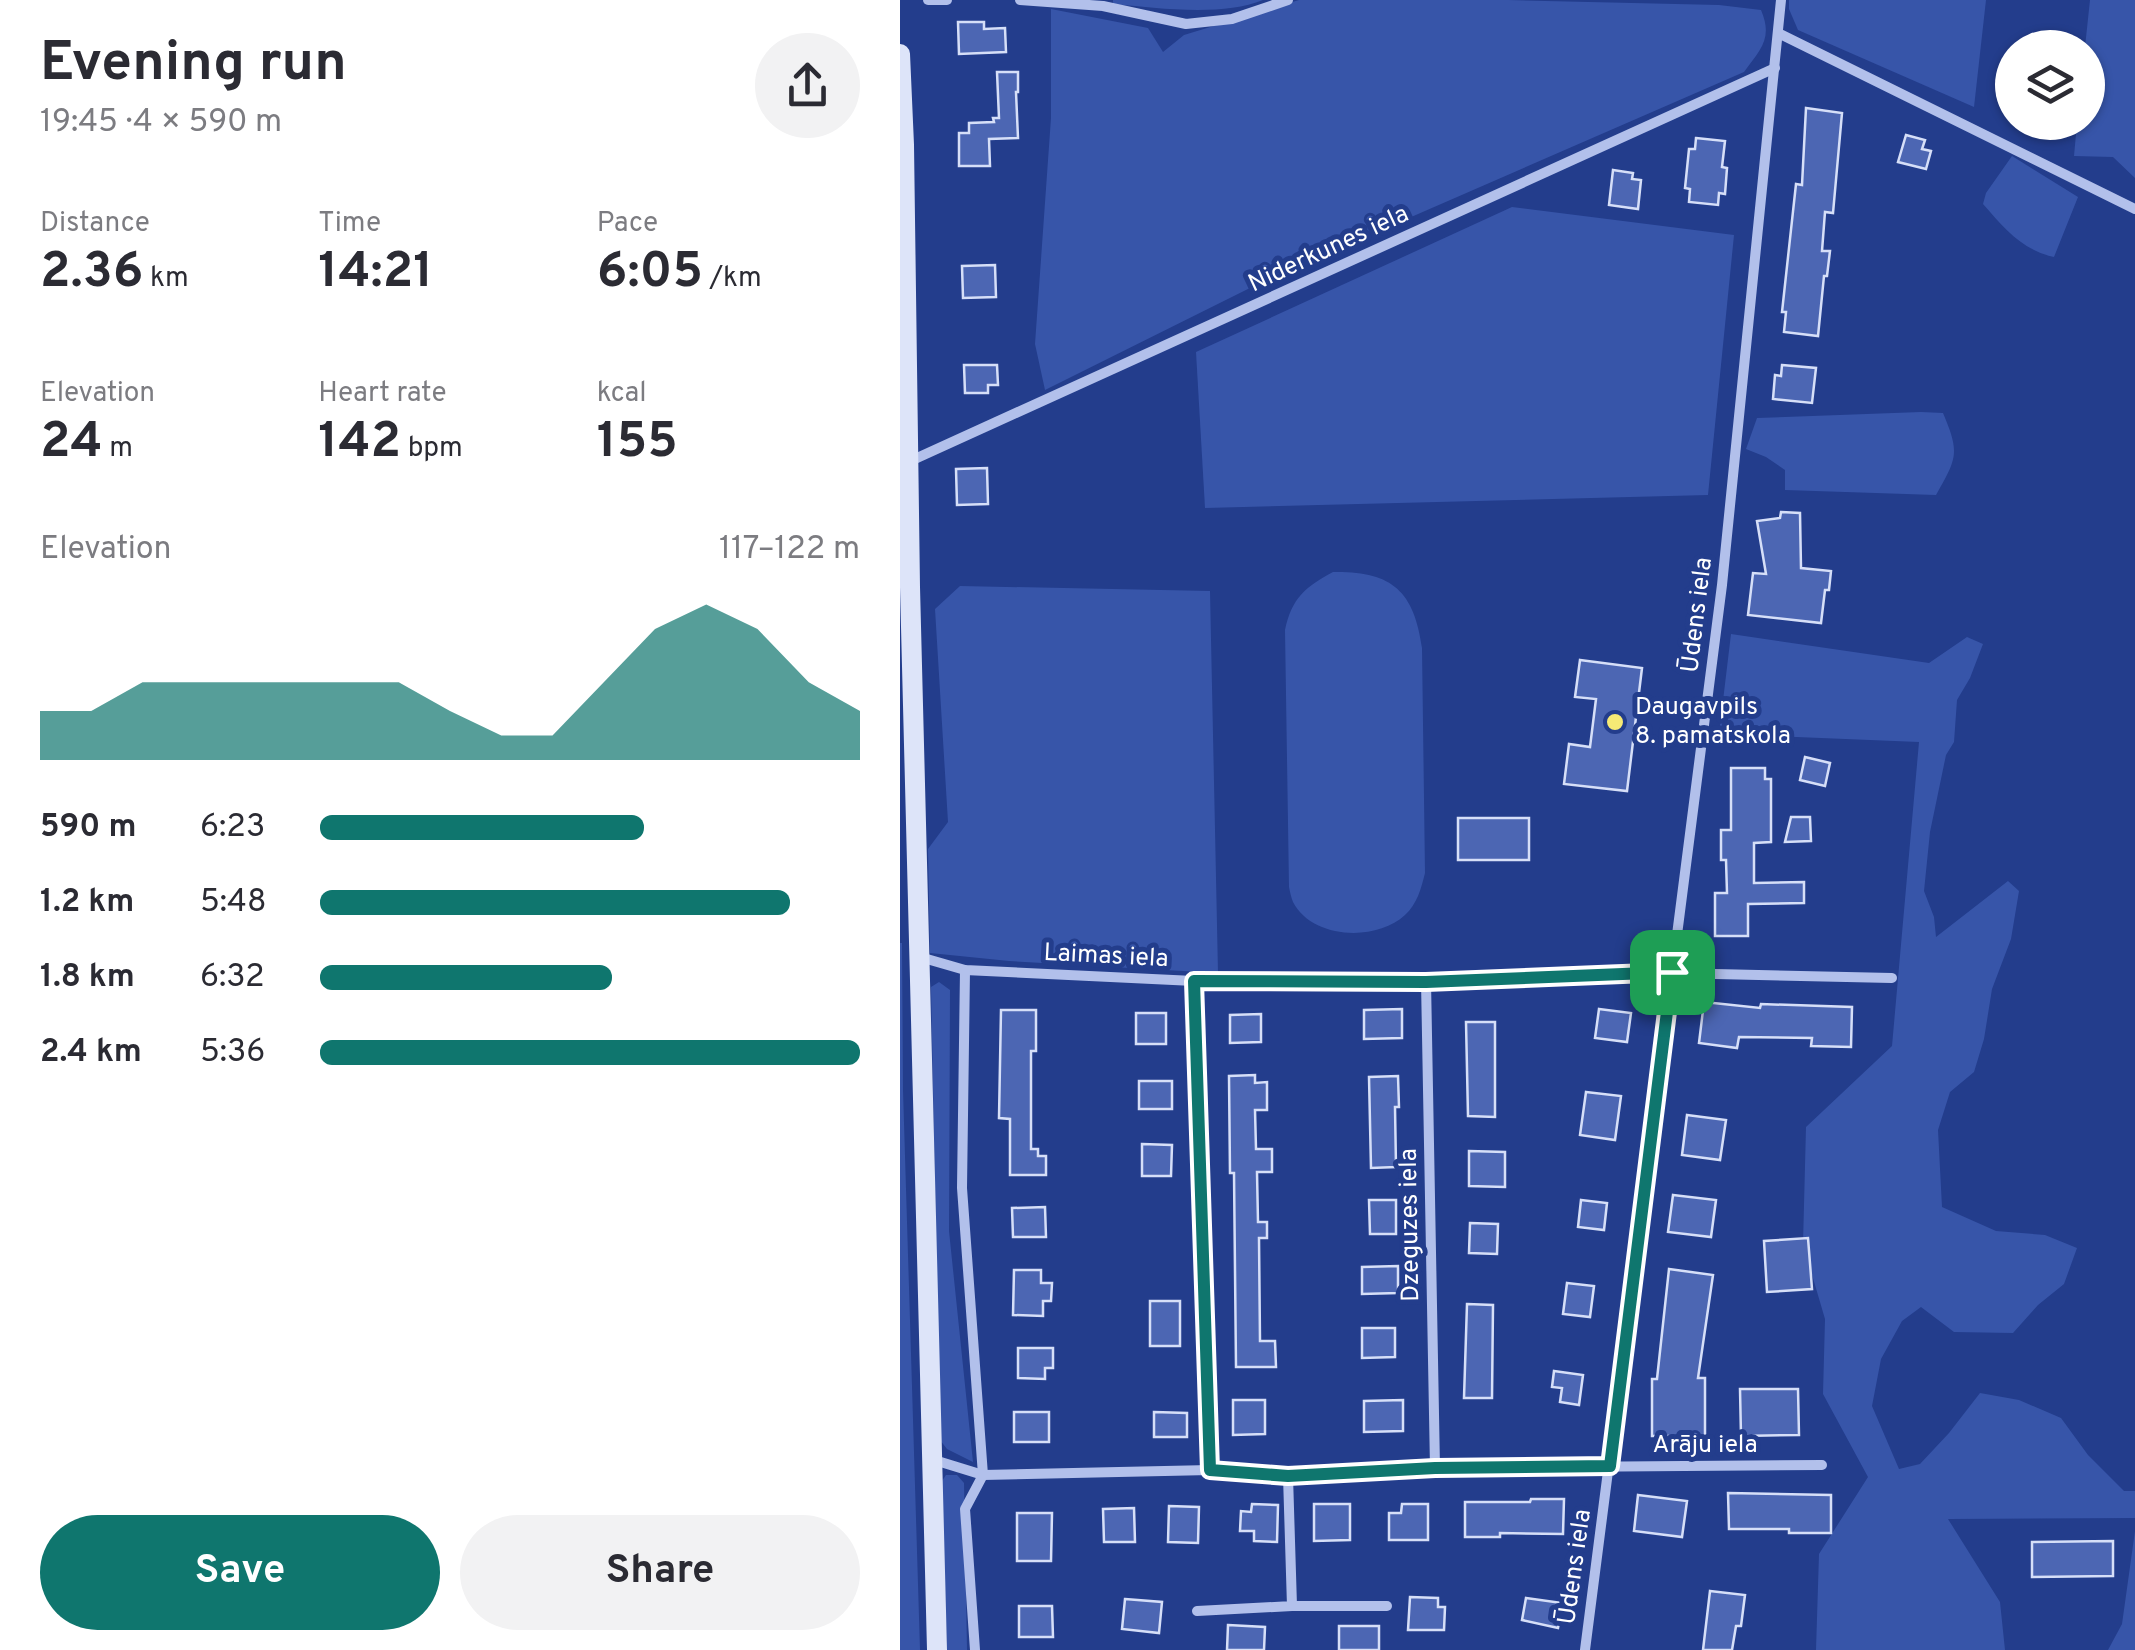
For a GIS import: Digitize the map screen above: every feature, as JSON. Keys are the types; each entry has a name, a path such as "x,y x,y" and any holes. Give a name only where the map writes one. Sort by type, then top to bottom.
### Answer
{"main road":[{"path":"900,54 905,463 937,1650"}],"street":[{"path":"928,0 947,0"},
{"path":"1020,0 1103,6 1186,24 1232,19 1288,0"},
{"name":"Ūdens iela","path":"1585,1650 1722,585 1781,0"},
{"path":"1778,33 2135,209"},
{"name":"Niderkunes iela","path":"905,463 1775,68"},
{"name":"Laimas iela","path":"920,957 965,970 1194,981 1426,982 1672,972 1892,978"},
{"path":"965,970 962,1188 983,1475 965,1509 975,1650"},
{"path":"1194,981 1210,1470"},
{"name":"Dzeguzes iela","path":"1426,982 1435,1468"},
{"name":"Arāju iela","path":"930,1459 983,1475 1210,1470 1288,1476 1435,1468 1822,1465"},
{"path":"1288,1476 1292,1606"},
{"path":"1196,1611 1386,1606"}],"shaded area":[{"path":"1113,0 1263,0 1228,8 1189,10 1113,4"},
{"path":"1299,0 1719,5 1761,10 1766,28 1760,50 1744,72 1262,282 1045,390 1035,344 1051,118 1051,9 1148,28 1163,52 1184,35"},
{"path":"1789,0 1986,0 1974,107 1798,30"},
{"path":"2090,0 2135,0 2135,178 2113,157 2074,156 2075,140 2105,140 2105,30 2087,30"},
{"path":"2012,156 2078,197 2054,257 2023,244 1983,204 1986,193"},
{"path":"1512,207 1734,235 1708,495 1205,508 1196,352"},
{"path":"1943,413 1954,447 1952,463 1936,495 1785,490 1785,470 1746,449 1757,418"},
{"path":"1333,572 1370,575 1396,588 1413,612 1422,648 1425,873 1416,901 1405,915 1393,924 1362,933 1345,933 1314,923 1293,902 1289,887 1285,630 1301,595"},
{"path":"960,586 1210,591 1218,973 930,953 928,849 948,822 935,609"},
{"path":"1731,634 1929,663 1967,637 1983,644 1957,700 1954,742 1946,755 1930,832 1924,891 1934,917 1936,937 2008,881 2019,891 2011,939 1992,989 1974,1072 1950,1092 1938,1130 1942,1207 1996,1231 2045,1235 2077,1248 2064,1284 2013,1333 1954,1332 1921,1307 1902,1321 1881,1359 1872,1406 1899,1469 1920,1464 1980,1393 2019,1400 2061,1418 2088,1455 2124,1491 2135,1491 2135,1518 1948,1519 2000,1602 2005,1650 1816,1650 1819,1554 1868,1477 1823,1394 1825,1319 1803,1244 1806,1127 1892,1046 1919,742 1719,734"},
{"path":"902,943 920,1650 900,1650"},
{"path":"939,982 950,990 949,1231 973,1462 947,1449 940,1440 931,987"},
{"path":"946,1475 957,1475 964,1483 967,1650 947,1650 942,1499"},
{"path":"2135,1531 2135,1650 2108,1650 2122,1624"}],"building":[{"path":"958,22 984,22 984,29 1005,28 1006,52 959,54"},
{"path":"997,72 1018,72 1018,138 989,139 990,166 959,166 959,133 969,133 969,123 994,122 993,118 999,118"},
{"path":"1806,108 1842,113 1833,213 1825,212 1822,251 1830,251 1818,336 1784,332 1786,312 1782,312 1796,184 1802,185"},
{"path":"1906,135 1925,140 1922,149 1931,151 1926,169 1898,162"},
{"path":"1696,138 1725,141 1725,194 1719,193 1718,205 1689,202 1690,189 1685,188 1689,149 1695,149"},
{"path":"1613,170 1633,173 1632,179 1641,180 1638,209 1609,205"},
{"path":"995,265 996,297 963,298 962,266"},
{"path":"964,365 997,365 998,385 988,385 988,393 965,393"},
{"path":"1782,365 1816,368 1812,403 1773,399 1775,375 1781,376"},
{"path":"987,468 988,504 957,505 956,469"},
{"path":"1781,512 1800,513 1801,568 1831,571 1821,623 1748,615 1753,573 1766,574 1757,521 1780,518"},
{"name":"Daugavpils 8. pamatskola","path":"1580,660 1642,668 1627,791 1564,784 1569,744 1590,747 1596,699 1575,697"},
{"path":"1805,757 1830,763 1825,786 1800,780"},
{"path":"1731,768 1765,768 1765,779 1771,779 1771,842 1754,843 1754,883 1804,882 1804,903 1748,904 1748,936 1715,936 1715,893 1727,893 1721,830 1731,830"},
{"path":"1791,817 1810,817 1811,841 1785,842"},
{"path":"1458,818 1529,818 1529,860 1458,860"},
{"path":"1704,1002 1760,1008 1761,1004 1852,1007 1851,1047 1811,1046 1812,1038 1739,1037 1737,1048 1699,1043"},
{"path":"1402,1009 1402,1038 1364,1039 1364,1010"},
{"path":"1599,1009 1631,1013 1627,1042 1595,1038"},
{"path":"1001,1010 1036,1010 1036,1051 1031,1051 1031,1149 1038,1149 1038,1156 1046,1156 1046,1175 1010,1175 1010,1119 999,1118"},
{"path":"1136,1013 1166,1013 1166,1044 1136,1044"},
{"path":"1261,1014 1261,1042 1230,1043 1230,1015"},
{"path":"1466,1022 1495,1022 1495,1117 1468,1116"},
{"path":"1255,1075 1255,1083 1267,1082 1267,1110 1255,1110 1256,1149 1272,1149 1272,1172 1257,1172 1258,1222 1267,1222 1267,1238 1259,1238 1260,1341 1275,1341 1276,1367 1236,1367 1229,1076"},
{"path":"1398,1076 1396,1167 1371,1168 1369,1077"},
{"path":"1139,1081 1172,1081 1172,1109 1139,1109"},
{"path":"1586,1092 1621,1096 1615,1140 1580,1135"},
{"path":"1687,1115 1726,1120 1720,1160 1682,1155"},
{"path":"1142,1144 1172,1145 1171,1176 1142,1176"},
{"path":"1469,1151 1505,1152 1505,1187 1469,1186"},
{"path":"1673,1195 1716,1200 1711,1237 1668,1232"},
{"path":"1369,1200 1396,1200 1396,1234 1370,1234"},
{"path":"1581,1200 1607,1203 1604,1230 1578,1227"},
{"path":"1045,1207 1046,1237 1013,1237 1012,1208"},
{"path":"1470,1223 1498,1224 1497,1254 1469,1253"},
{"path":"1808,1238 1812,1289 1767,1292 1764,1241"},
{"path":"1398,1266 1398,1293 1362,1294 1362,1267"},
{"path":"1669,1269 1713,1275 1698,1378 1705,1378 1705,1436 1652,1436 1652,1379 1657,1379"},
{"path":"1014,1270 1041,1270 1041,1283 1052,1283 1051,1301 1043,1301 1043,1316 1013,1315"},
{"path":"1567,1283 1594,1286 1590,1317 1563,1314"},
{"path":"1150,1301 1180,1301 1180,1346 1150,1346"},
{"path":"1467,1304 1493,1305 1492,1398 1464,1398"},
{"path":"1362,1328 1395,1328 1395,1357 1362,1358"},
{"path":"1018,1348 1053,1348 1053,1368 1045,1368 1045,1379 1018,1378"},
{"path":"1554,1371 1583,1375 1579,1405 1560,1402 1562,1388 1552,1387"},
{"path":"1740,1389 1798,1389 1799,1435 1741,1436"},
{"path":"1233,1400 1265,1400 1265,1434 1233,1435"},
{"path":"1403,1400 1403,1431 1364,1432 1364,1401"},
{"path":"1014,1412 1049,1412 1049,1442 1014,1442"},
{"path":"1154,1412 1187,1413 1187,1437 1154,1437"},
{"path":"1728,1493 1831,1495 1831,1533 1729,1529"},
{"path":"1638,1495 1687,1501 1682,1537 1634,1531"},
{"path":"1564,1499 1563,1534 1465,1537 1465,1502"},
{"path":"1252,1504 1278,1505 1277,1542 1254,1541 1254,1531 1240,1531 1241,1511 1251,1512"},
{"path":"1314,1504 1350,1504 1350,1540 1314,1541"},
{"path":"1402,1504 1428,1504 1428,1540 1389,1540 1389,1513 1401,1513"},
{"path":"1169,1506 1199,1507 1198,1543 1168,1542"},
{"path":"1134,1508 1135,1542 1104,1542 1103,1509"},
{"path":"1017,1513 1052,1513 1051,1561 1017,1561"},
{"path":"2113,1541 2113,1576 2032,1577 2032,1542"},
{"path":"1710,1591 1745,1595 1741,1626 1736,1626 1732,1650 1703,1650"},
{"path":"1410,1597 1438,1598 1438,1607 1445,1607 1444,1630 1408,1630"},
{"path":"1526,1598 1562,1603 1558,1628 1522,1620"},
{"path":"1125,1599 1162,1602 1159,1633 1122,1629"},
{"path":"1019,1606 1052,1606 1053,1637 1019,1637"},
{"path":"1228,1625 1265,1627 1264,1650 1227,1650"},
{"path":"1339,1626 1379,1626 1379,1650 1339,1650"}],"place":[{"name":"Daugavpils 8. pamatskola","path":"1615,722"}],"route":[{"path":"1672,972 1610,1466 1435,1468 1288,1476 1210,1470 1194,981 1426,982 1672,972"}]}
